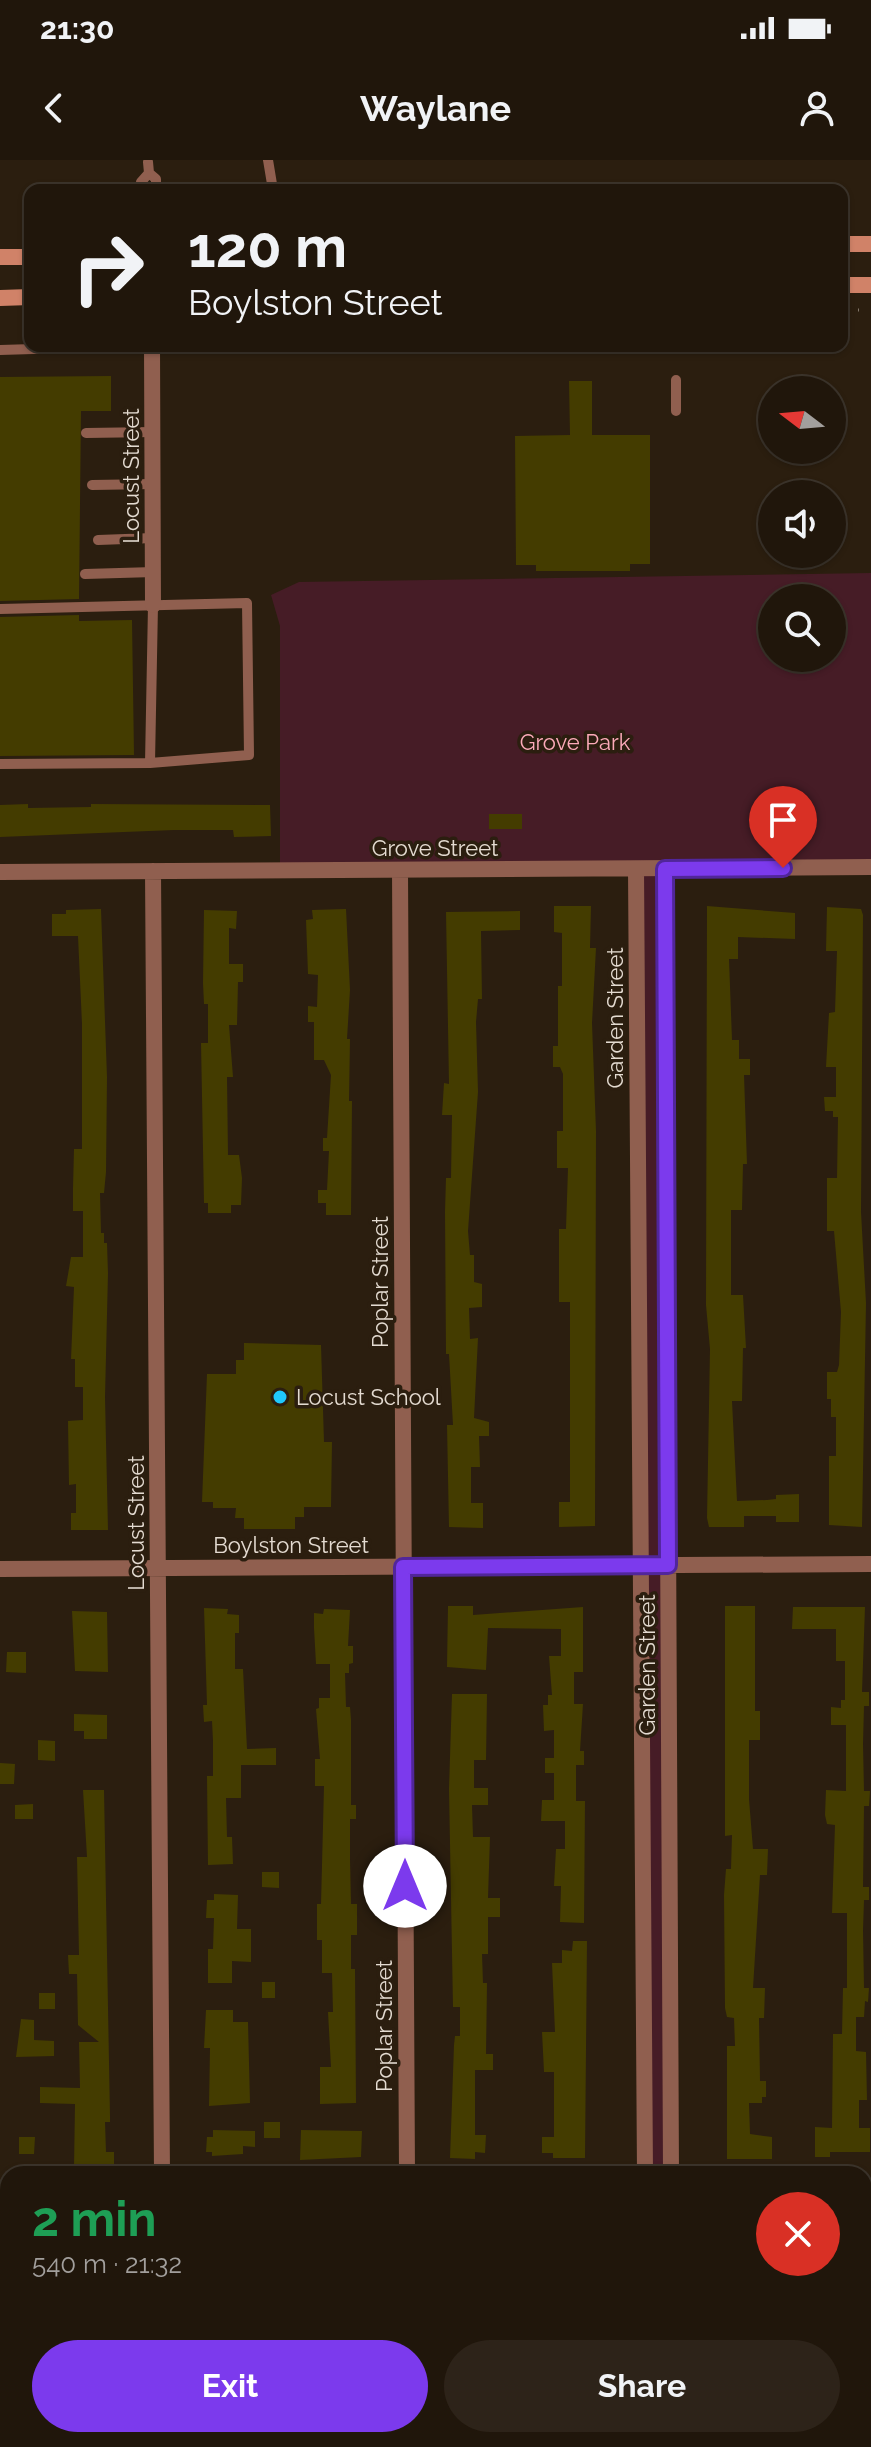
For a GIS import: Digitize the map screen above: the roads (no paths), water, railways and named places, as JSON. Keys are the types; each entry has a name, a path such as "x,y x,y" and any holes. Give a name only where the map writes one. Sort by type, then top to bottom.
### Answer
{"street":[{"path":"848,244 871,244"},
{"path":"0,257 24,257"},
{"path":"848,285 871,285"},
{"path":"0,298 24,297"},
{"name":"Locust Street","path":"152,352 153,605"},
{"name":"Grove Street","path":"0,872 871,867"},
{"name":"Garden Street","path":"636,869 645,2166"},
{"name":"Garden Street","path":"665,869 671,2166"},
{"name":"Poplar Street","path":"400,870 407,2166"},
{"name":"Locust Street","path":"153,871 162,2166"},
{"path":"639,1344 666,1341"},
{"name":"Boylston Street","path":"0,1569 871,1564"},
{"path":"643,1891 670,1890"}],"lane":[{"path":"268,160 272,184"},
{"path":"0,350 24,349"},
{"path":"676,380 676,411"},
{"path":"86,433 153,432"},
{"path":"92,485 153,484"},
{"path":"98,540 153,538"},
{"path":"85,574 154,572"},
{"path":"0,609 247,603 249,755 150,763 0,764"},
{"path":"150,763 153,605"}],"place":[{"name":"Locust School","path":"280,1397"}],"park label":[{"name":"Grove Park","path":"575,742"}]}
